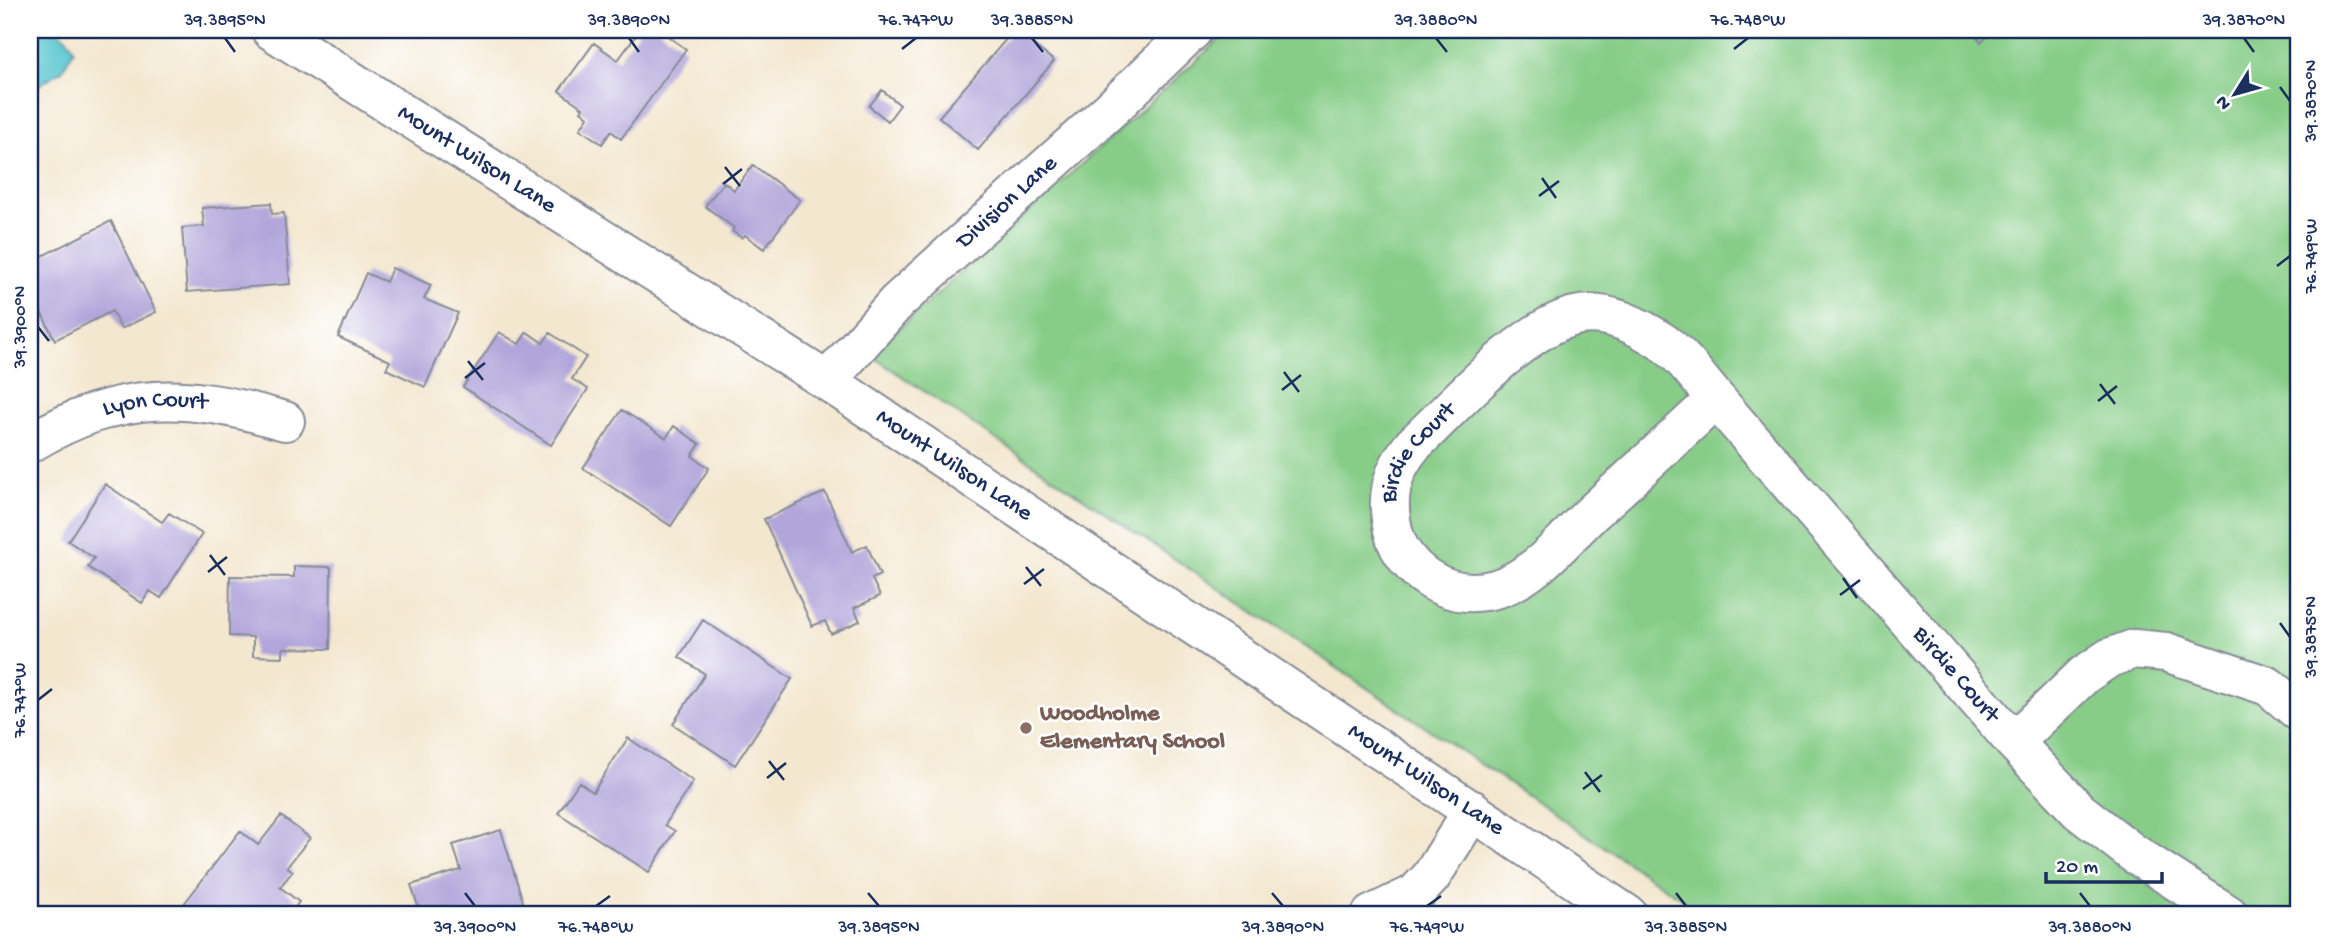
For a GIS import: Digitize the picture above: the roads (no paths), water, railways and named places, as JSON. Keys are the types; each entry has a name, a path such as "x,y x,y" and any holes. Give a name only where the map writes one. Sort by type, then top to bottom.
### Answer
{"street":[{"name":"Mount Wilson Lane","path":"271,30 827,381 1628,915"},
{"name":"Division Lane","path":"827,381 897,302 1112,108 1193,30"},
{"name":"Birdie Court","path":"1716,398 1536,565 1496,589 1470,592 1445,589 1423,575 1406,557 1396,539 1390,516 1389,497 1401,459 1510,354 1549,327 1576,316 1618,319 1663,342 1716,398 2014,742 2079,811 2133,853 2229,915"},
{"name":"Lyon Court","path":"30,443 64,423 116,404 168,399 227,404 285,421"},
{"path":"2014,742 2084,675 2109,658 2134,649 2166,652 2268,686 2299,712"},
{"path":"1371,915 1415,894 1423,886 1473,810"}],"water":[{"path":"30,30 62,34 74,50 62,70 30,91"}],"place":[{"name":"Woodholme Elementary School","path":"1026,728"}]}
